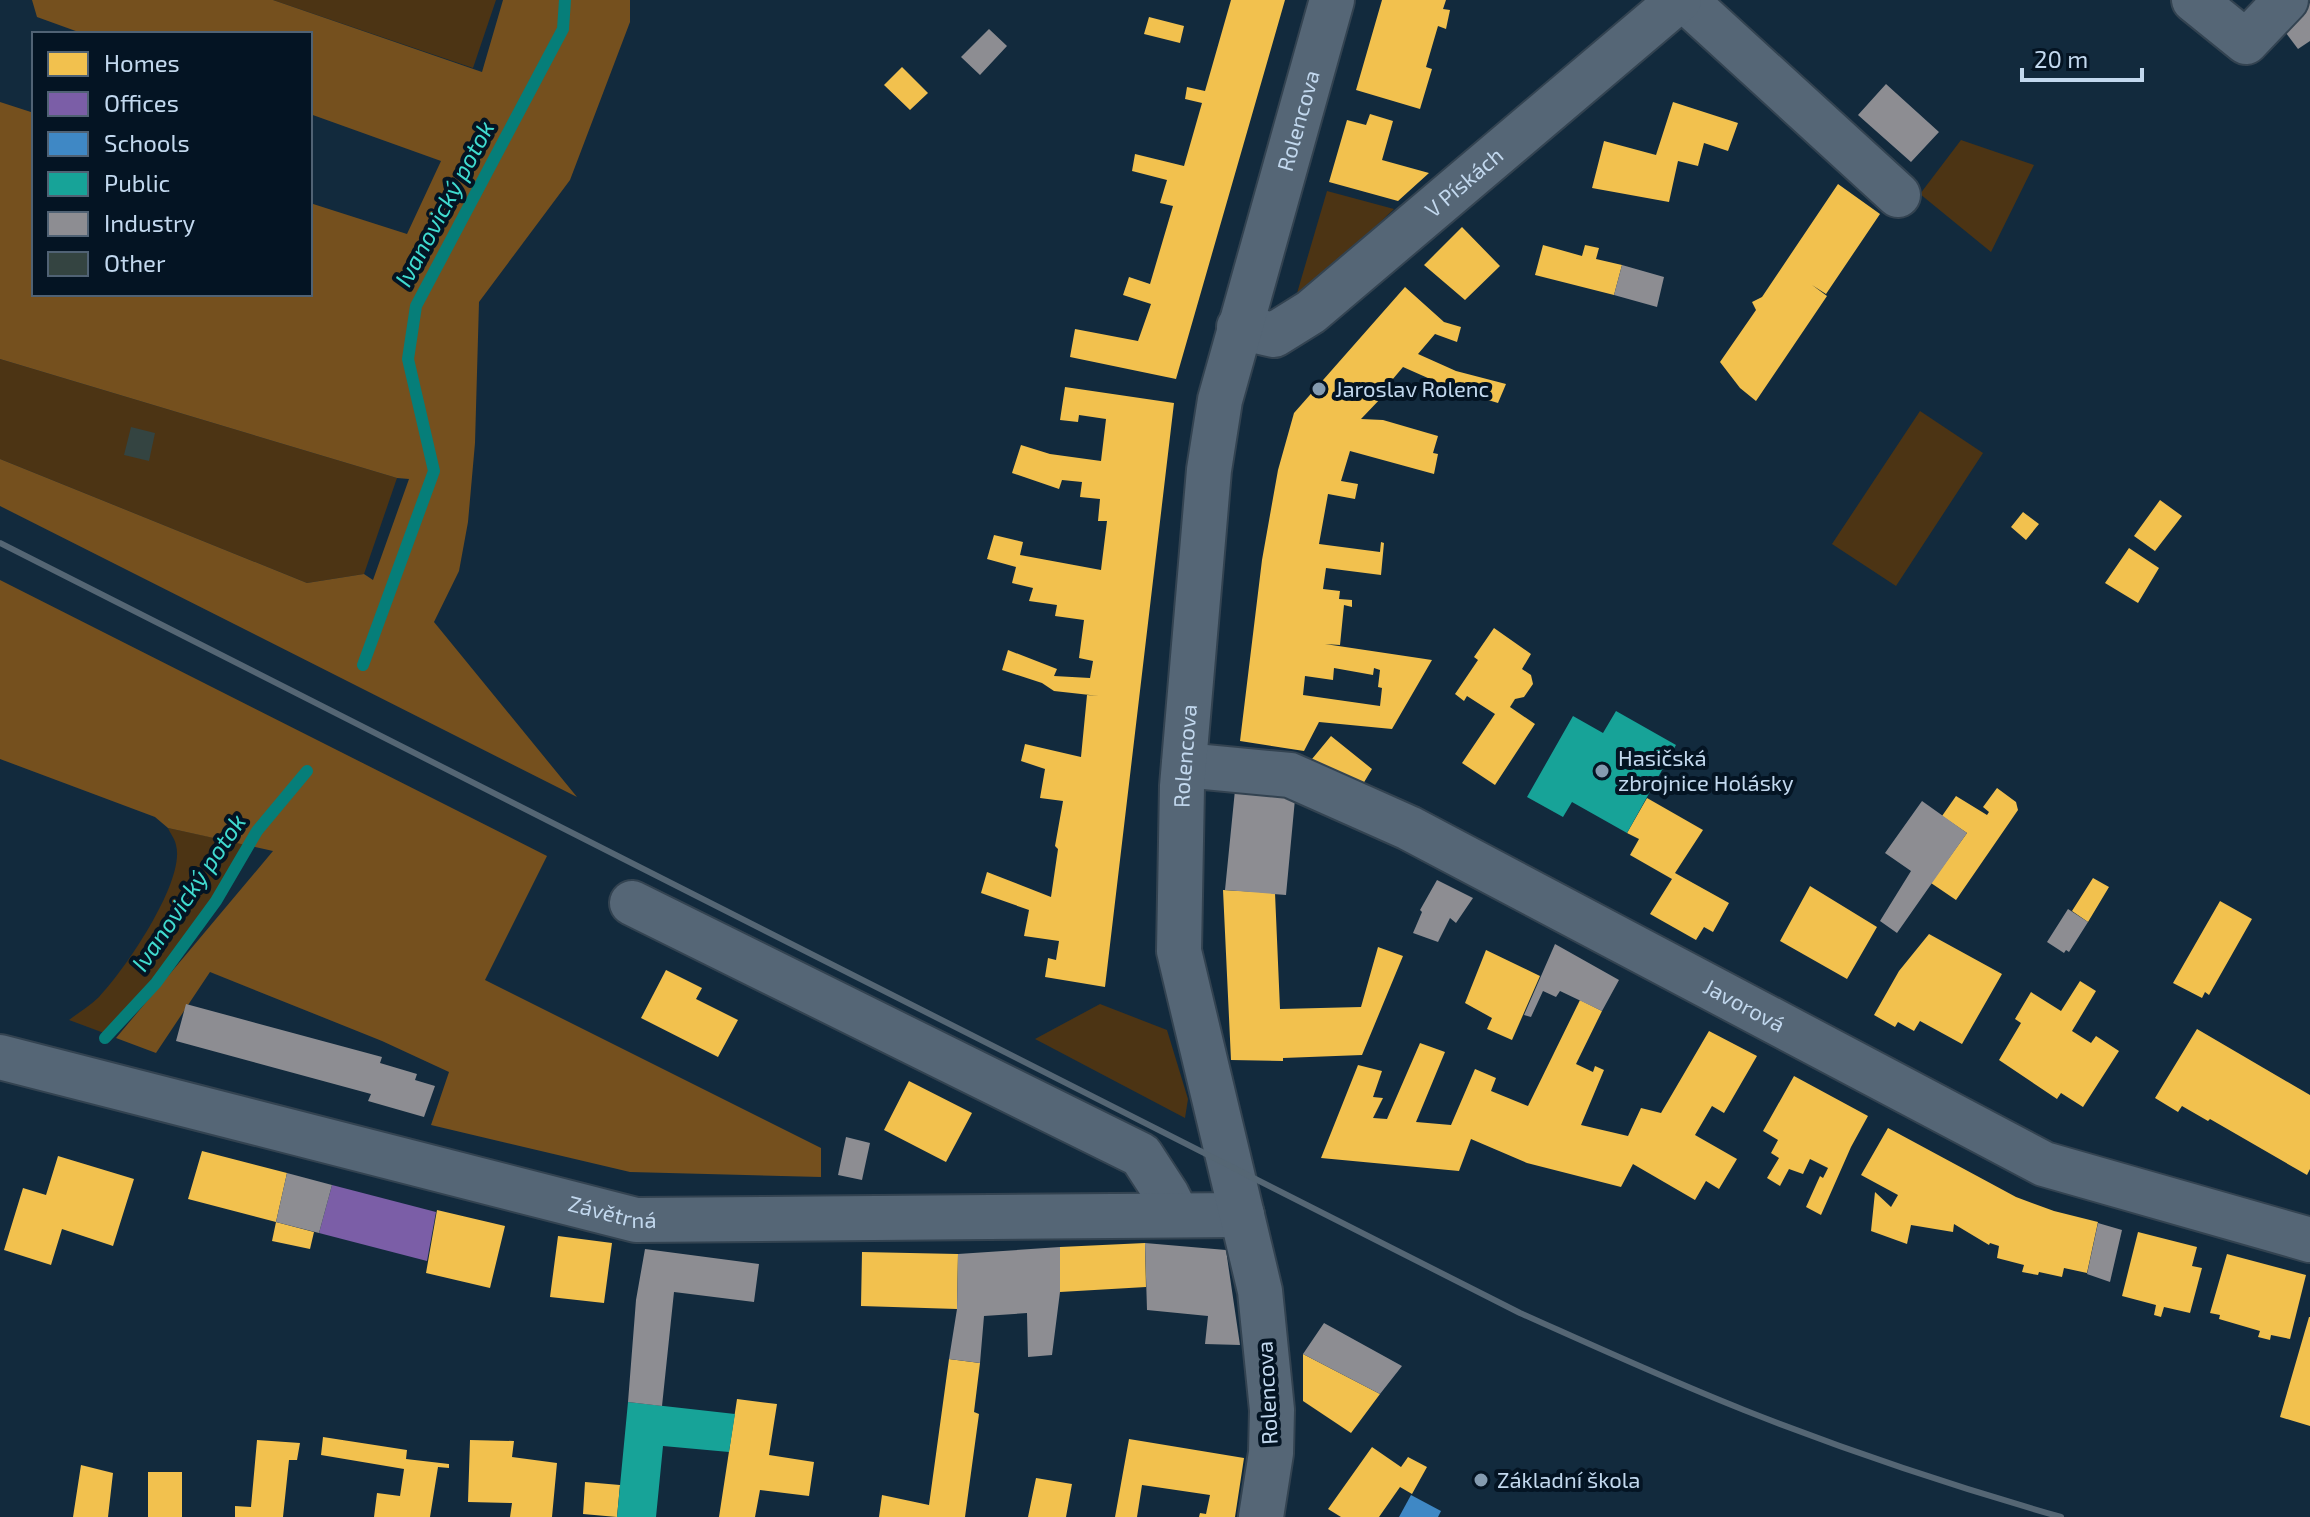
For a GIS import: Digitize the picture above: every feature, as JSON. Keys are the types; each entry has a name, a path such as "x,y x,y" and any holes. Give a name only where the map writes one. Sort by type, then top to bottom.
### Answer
{"street":[{"name":"Rolencova","path":"1261,1517 1271,1453 1272,1410 1260,1291 1179,951 1184,765 1209,470 1220,400 1332,0"},
{"name":"V Pískách","path":"1239,327 1274,335 1311,312 1682,0"},
{"path":"1682,0 1898,195"},
{"path":"2194,0 2246,42 2286,0"},
{"name":"Javorová","path":"1184,765 1290,775 1409,828 2044,1164 2310,1240"},
{"path":"632,903 1141,1155 1177,1215"},
{"name":"Závětrná","path":"0,1057 636,1220 1242,1215"}],"shaded area":[{"path":"32,0 273,0 482,72 503,0 630,0 630,22 570,180 479,302 475,443 468,522 459,571 434,622 577,797 0,506 0,459 307,583 364,574 373,580 409,479 397,478 0,359 0,102 32,112 32,296 312,296 312,204 407,234 441,161 312,115 312,32 78,32 37,17"},
{"path":"273,0 496,0 473,68"},
{"path":"1961,140 2034,165 1991,252 1920,194"},
{"path":"1327,191 1394,209 1301,298 1295,300"},
{"path":"0,359 397,478 364,574 307,583 0,459"},
{"path":"1920,411 1983,453 1896,586 1832,544"},
{"path":"0,580 547,856 485,980 821,1148 821,1177 630,1172 431,1125 449,1072 382,1041 210,972 156,1053 116,1038 273,851 168,828 155,817 0,759"},
{"path":"168,828 243,844 212,899 152,982 104,1033 69,1020 96,1000 110,984 137,947 163,902 177,861 175,843"},
{"path":"1100,1004 1167,1030 1188,1099 1185,1118 1035,1039"}],"building: Homes":[{"path":"1231,0 1285,0 1176,379 1070,357 1075,329 1138,341 1151,304 1123,295 1129,277 1150,284 1173,206 1160,203 1167,180 1132,171 1135,154 1184,166 1202,103 1185,99 1187,87 1205,91"},
{"path":"1382,0 1446,0 1443,9 1450,10 1446,29 1438,26 1426,67 1432,69 1420,109 1356,90"},
{"path":"1149,17 1184,26 1180,43 1144,34"},
{"path":"902,67 928,93 910,110 884,85"},
{"path":"1673,102 1738,123 1728,151 1704,143 1698,166 1678,161 1669,202 1592,188 1604,141 1656,155"},
{"path":"1370,114 1393,121 1382,160 1429,173 1398,201 1329,182 1347,120 1366,125"},
{"path":"1838,184 1880,214 1826,294 1812,285 1827,296 1756,401 1740,388 1720,362 1756,310 1752,302 1762,297"},
{"path":"1462,227 1500,266 1465,300 1424,265"},
{"path":"1543,245 1582,256 1585,245 1599,248 1596,259 1622,265 1614,295 1535,275"},
{"path":"1405,287 1444,322 1461,327 1457,342 1435,334 1418,354 1456,371 1506,384 1498,403 1455,390 1403,367 1387,386 1399,393 1395,400 1383,396 1361,419 1383,420 1438,436 1433,453 1438,454 1434,474 1350,451 1341,481 1358,484 1355,499 1328,494 1319,544 1380,552 1381,542 1384,543 1381,575 1326,568 1323,589 1340,591 1339,599 1352,600 1352,607 1344,605 1340,645 1325,644 1432,660 1392,729 1319,722 1304,751 1240,741 1262,560 1278,470 1294,413","holes":["1334,668 1373,675 1374,668 1380,670 1380,706 1303,695 1305,676 1333,680"]},
{"path":"1065,387 1174,403 1105,987 1045,977 1048,958 1056,960 1059,941 1024,936 1029,910 981,893 987,872 1051,897 1063,801 1040,798 1045,769 1021,761 1025,744 1081,757 1087,695 1099,696 1054,691 1042,683 1002,670 1008,650 1057,669 1054,676 1090,678 1093,661 1079,658 1084,620 1055,616 1057,605 1029,601 1033,588 1012,583 1016,567 987,559 994,535 1023,542 1020,555 1101,570 1107,521 1098,521 1100,499 1080,497 1082,482 1062,480 1059,489 1012,473 1021,445 1050,454 1101,461 1106,419 1079,415 1078,422 1060,420"},
{"path":"2160,500 2182,516 2155,551 2134,536"},
{"path":"2023,512 2039,524 2026,540 2011,527"},
{"path":"2129,548 2159,568 2138,603 2105,583"},
{"path":"1494,628 1531,654 1522,669 1531,675 1533,684 1524,697 1515,699 1510,707 1535,724 1495,785 1462,763 1495,714 1467,696 1464,701 1455,694 1478,660 1474,657"},
{"path":"1331,736 1372,769 1357,794 1312,759"},
{"path":"1997,788 2016,802 2018,810 1956,900 1931,883 1967,833 1942,816 1956,796 1987,815 1989,812 1983,807"},
{"path":"1647,798 1703,830 1675,873 1729,903 1713,932 1704,927 1696,940 1650,914 1672,879 1630,855 1639,839 1627,833"},
{"path":"2093,878 2109,887 2088,922 2072,911"},
{"path":"1810,886 1877,927 1847,979 1780,941"},
{"path":"1223,890 1275,893 1280,1009 1361,1007 1378,947 1403,956 1362,1055 1283,1058 1283,1061 1231,1060"},
{"path":"2220,901 2252,919 2209,995 2205,992 2202,998 2173,983"},
{"path":"1929,934 2002,974 1962,1044 1920,1021 1914,1031 1898,1022 1895,1027 1874,1015 1899,971"},
{"path":"1486,950 1540,976 1512,1040 1487,1029 1492,1018 1465,1003"},
{"path":"666,970 702,988 696,999 738,1020 718,1057 641,1018"},
{"path":"2080,981 2096,991 2072,1031 2091,1043 2096,1036 2119,1051 2083,1107 2061,1093 2057,1099 1999,1060 2021,1023 2015,1019 2031,992 2061,1011"},
{"path":"1580,1000 1602,1011 1576,1064 1593,1072 1595,1066 1604,1070 1581,1125 1628,1136 1641,1108 1661,1113 1709,1031 1757,1056 1724,1113 1712,1106 1695,1135 1737,1159 1719,1189 1706,1181 1695,1200 1633,1164 1621,1187 1527,1163 1471,1139 1459,1171 1321,1158 1358,1065 1382,1071 1373,1097 1383,1098 1373,1118 1387,1119 1420,1043 1445,1052 1416,1122 1451,1125 1475,1069 1496,1078 1491,1091 1528,1106"},
{"path":"2197,1029 2310,1095 2310,1169 2307,1175 2210,1119 2208,1121 2182,1106 2178,1112 2155,1098"},
{"path":"1794,1076 1868,1116 1821,1215 1806,1207 1820,1176 1823,1178 1828,1168 1810,1159 1803,1174 1789,1169 1780,1186 1767,1178 1779,1158 1771,1153 1778,1140 1763,1131"},
{"path":"909,1081 972,1113 946,1162 884,1130"},
{"path":"1888,1128 2016,1197 2098,1222 2087,1273 2064,1268 2062,1277 2022,1272 2024,1265 1997,1258 1999,1246 1989,1245 1954,1224 1953,1232 1911,1225 1907,1244 1871,1231 1875,1192 1891,1207 1898,1195 1861,1175"},
{"path":"202,1151 287,1173 276,1222 188,1199"},
{"path":"58,1156 134,1179 113,1246 62,1229 51,1265 4,1250 23,1188 46,1195"},
{"path":"437,1210 505,1226 490,1288 426,1273"},
{"path":"276,1222 314,1232 310,1249 272,1241"},
{"path":"2138,1232 2197,1247 2192,1266 2202,1268 2190,1313 2164,1307 2161,1317 2154,1315 2156,1305 2122,1296"},
{"path":"558,1236 612,1243 604,1303 550,1297"},
{"path":"1145,1243 1146,1287 1060,1292 1060,1247"},
{"path":"862,1252 958,1254 957,1309 861,1306"},
{"path":"2227,1254 2306,1275 2290,1339 2271,1335 2270,1340 2258,1337 2260,1331 2219,1319 2220,1315 2210,1313"},
{"path":"2310,1317 2310,1426 2280,1417"},
{"path":"1303,1354 1380,1394 1351,1433 1303,1401"},
{"path":"949,1359 980,1363 974,1412 979,1414 965,1517 879,1517 882,1495 929,1505"},
{"path":"737,1399 777,1404 769,1455 814,1462 809,1496 760,1490 755,1517 719,1517"},
{"path":"323,1437 407,1450 406,1459 449,1464 449,1468 438,1467 430,1517 374,1517 377,1493 400,1496 404,1469 321,1455"},
{"path":"1129,1439 1244,1458 1235,1517 1199,1517 1200,1513 1206,1514 1210,1495 1142,1485 1137,1517 1115,1517"},
{"path":"257,1440 300,1443 297,1460 289,1460 283,1517 235,1517 235,1506 251,1507"},
{"path":"470,1440 514,1441 512,1457 557,1463 552,1517 510,1517 512,1503 468,1502"},
{"path":"1372,1447 1401,1467 1408,1457 1427,1467 1412,1494 1400,1487 1379,1517 1341,1517 1328,1509"},
{"path":"81,1465 113,1473 108,1517 73,1517"},
{"path":"148,1472 182,1472 182,1517 148,1517"},
{"path":"1036,1478 1072,1484 1066,1517 1028,1517"},
{"path":"585,1482 620,1485 617,1517 583,1514"}],"building: Offices":[{"path":"332,1185 436,1212 427,1261 319,1233"}],"building: Schools":[{"path":"1411,1495 1441,1511 1438,1517 1399,1517"}],"building: Public":[{"name":"Hasičská zbrojnice Holásky","path":"1616,711 1676,745 1627,833 1572,802 1563,817 1527,797 1573,716 1603,733"},
{"path":"628,1402 735,1414 729,1452 663,1446 656,1517 617,1517"}],"building: Industry":[{"path":"2310,3 2310,41 2298,49 2280,25"},
{"path":"989,29 1007,46 980,75 961,57"},
{"path":"1886,84 1939,132 1911,162 1858,115"},
{"path":"1622,265 1664,277 1657,307 1614,295"},
{"path":"1235,790 1295,799 1286,895 1225,890"},
{"path":"1922,801 1967,833 1897,933 1880,921 1911,871 1885,853"},
{"path":"1437,880 1473,898 1456,923 1450,918 1438,942 1413,933 1422,912 1420,910"},
{"path":"2068,909 2088,922 2069,952 2066,950 2064,953 2047,942"},
{"path":"1555,944 1619,980 1602,1011 1560,991 1556,997 1543,991 1531,1017 1524,1015"},
{"path":"186,1004 382,1057 380,1063 417,1074 415,1080 435,1086 424,1117 368,1101 371,1094 176,1041"},
{"path":"846,1137 870,1143 862,1180 838,1175"},
{"path":"287,1173 332,1185 319,1233 276,1222"},
{"path":"2098,1223 2122,1230 2110,1282 2087,1274"},
{"path":"1145,1243 1226,1250 1240,1345 1205,1344 1208,1316 1147,1310"},
{"path":"1060,1247 1060,1292 1052,1355 1028,1357 1027,1313 984,1316 980,1363 949,1359 957,1309 958,1254"},
{"path":"645,1249 759,1264 754,1302 674,1292 662,1406 628,1402 636,1300"},
{"path":"1324,1323 1402,1366 1380,1394 1303,1354"}],"building: Other":[{"path":"131,427 155,433 149,461 124,455"}],"waterway":[{"name":"Ivanovický potok","path":"363,665 434,471 408,359 416,306 563,29 565,0"},
{"name":"Ivanovický potok","path":"105,1038 156,983 216,901 257,831 307,771"}],"railway":[{"path":"0,543 1520,1313 1687,1387 1783,1425 1901,1467 2061,1517"}],"place":[{"name":"Jaroslav Rolenc","path":"1319,389"},
{"name":"Hasičská zbrojnice Holásky","path":"1602,771"},
{"name":"Základní škola","path":"1481,1480"}]}
